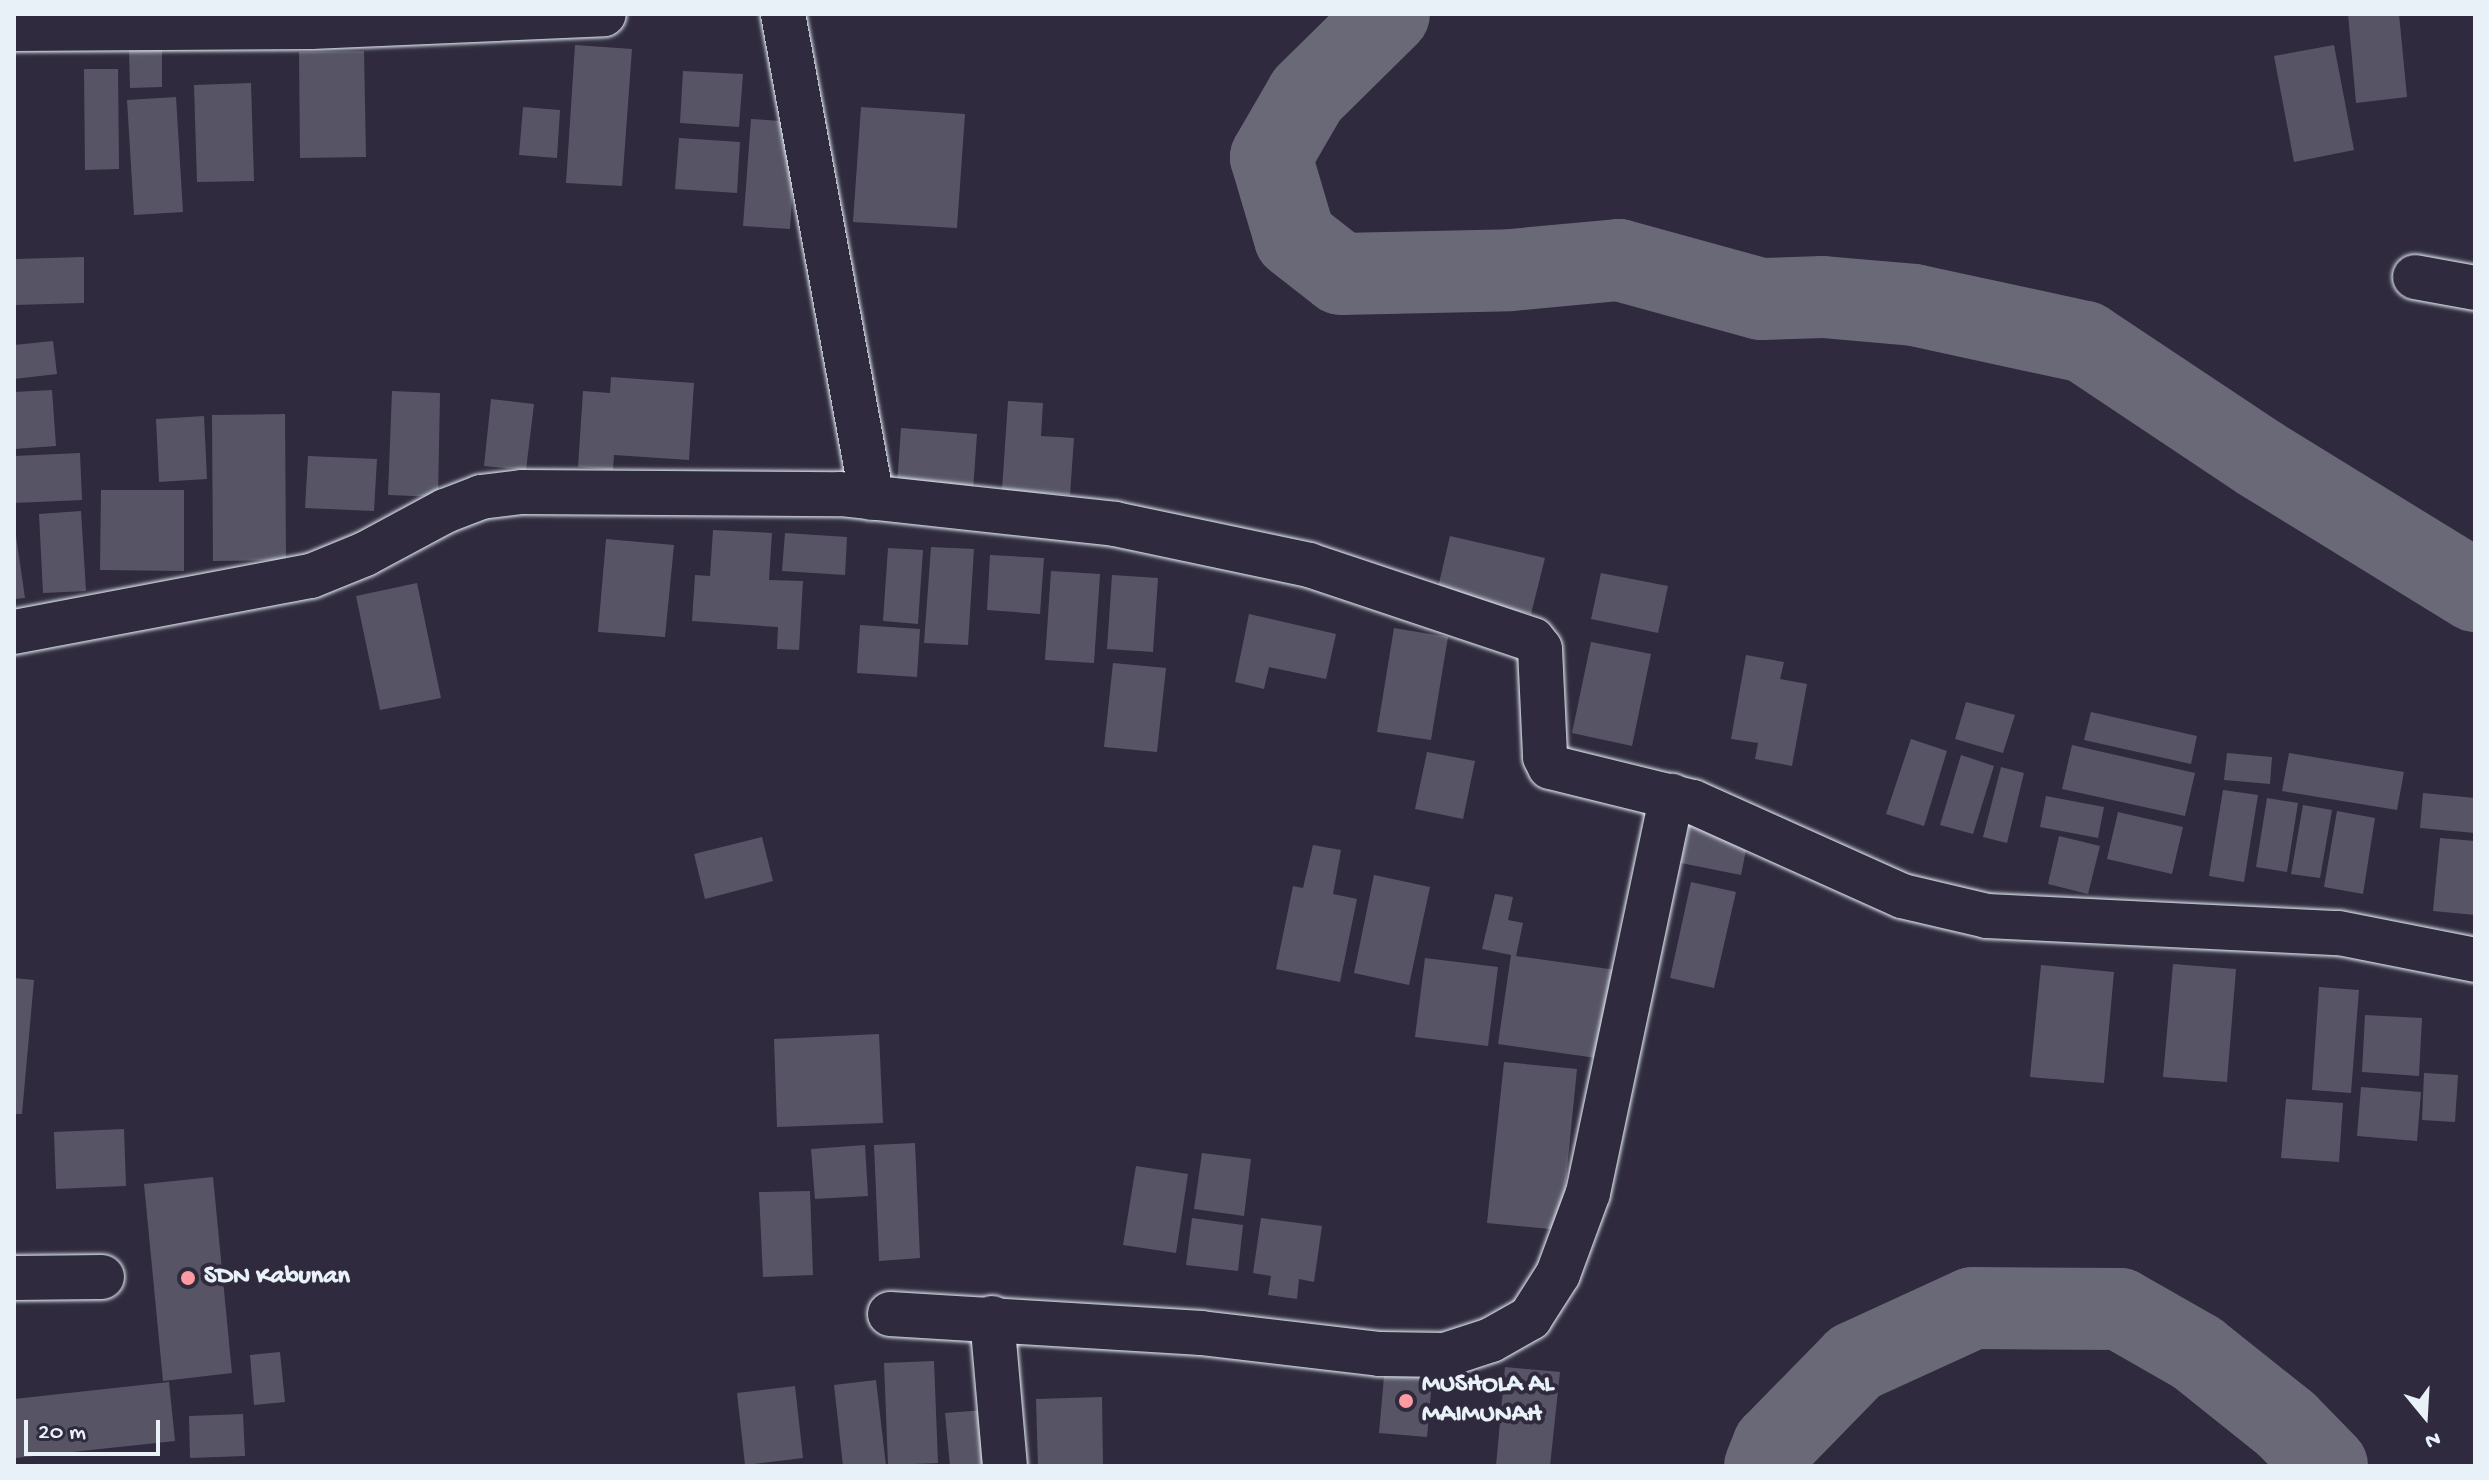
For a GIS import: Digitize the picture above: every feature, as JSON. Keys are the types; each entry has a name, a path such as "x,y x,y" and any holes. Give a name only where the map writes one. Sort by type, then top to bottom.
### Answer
{"street":[{"path":"14,29 311,27 604,14"},
{"path":"783,14 872,498"},
{"path":"2415,277 2475,288"},
{"path":"14,632 311,576 481,497 631,491 872,498 1115,524 1219,542 1309,565 1533,640 1540,649 1545,757 1550,767 1672,796 1902,896 1987,916 2339,933 2475,960"},
{"path":"890,1314 992,1318 1432,1355 1491,1340 1530,1318 1558,1274 1588,1193 1672,796"},
{"path":"14,1278 102,1277"},
{"path":"992,1318 1005,1466"}],"building":[{"path":"2348,14 2399,14 2407,97 2356,103"},
{"path":"575,45 632,49 622,186 566,183"},
{"path":"2334,45 2354,150 2294,162 2274,56"},
{"path":"129,50 162,50 162,87 130,88"},
{"path":"364,51 366,157 300,158 299,52"},
{"path":"84,69 118,69 119,169 85,170"},
{"path":"683,71 743,74 739,127 680,123"},
{"path":"251,83 254,181 197,182 194,85"},
{"path":"176,97 183,212 134,215 127,100"},
{"path":"523,107 560,110 557,158 519,155"},
{"path":"861,107 965,114 957,228 853,222"},
{"path":"751,119 797,122 790,229 743,226"},
{"path":"679,138 740,142 737,193 675,189"},
{"path":"84,257 84,303 14,305 14,259"},
{"path":"53,341 57,374 14,379 14,345"},
{"path":"611,377 694,383 689,460 614,455 613,470 578,467 583,391 610,393"},
{"path":"52,390 56,446 14,449 14,392"},
{"path":"392,391 440,393 438,497 388,495"},
{"path":"491,399 534,404 526,470 484,466"},
{"path":"1008,401 1043,403 1041,436 1074,438 1070,495 1002,490"},
{"path":"285,414 286,560 213,561 212,415"},
{"path":"204,416 207,479 159,482 156,419"},
{"path":"901,428 977,434 973,491 897,486"},
{"path":"80,453 82,500 14,503 14,456"},
{"path":"308,456 377,459 374,511 305,508"},
{"path":"101,490 184,490 184,571 100,570"},
{"path":"81,511 86,591 43,593 39,514"},
{"path":"14,522 25,598 14,599"},
{"path":"713,530 772,533 769,580 803,581 799,650 777,649 778,627 692,621 695,575 710,576"},
{"path":"785,533 847,537 845,575 782,571"},
{"path":"1450,536 1545,558 1531,614 1437,592"},
{"path":"606,539 674,545 665,637 598,632"},
{"path":"931,547 974,549 968,645 924,643"},
{"path":"888,548 923,550 918,624 883,621"},
{"path":"990,555 1044,558 1040,614 987,610"},
{"path":"1051,571 1100,574 1094,663 1045,660"},
{"path":"1601,573 1668,586 1658,633 1591,619"},
{"path":"1112,575 1158,578 1153,652 1107,649"},
{"path":"417,583 441,698 380,710 356,596"},
{"path":"1249,614 1336,634 1326,679 1269,667 1264,689 1235,682"},
{"path":"860,625 920,629 917,677 857,673"},
{"path":"1394,628 1448,637 1431,740 1377,732"},
{"path":"1591,642 1651,654 1632,746 1572,733"},
{"path":"1746,655 1784,662 1780,679 1807,684 1792,766 1755,759 1758,743 1731,739"},
{"path":"1113,663 1166,668 1157,752 1104,747"},
{"path":"1966,702 2015,715 2003,753 1955,739"},
{"path":"2091,712 2197,736 2191,764 2084,740"},
{"path":"1911,739 1947,751 1924,826 1886,814"},
{"path":"2072,745 2195,773 2185,816 2062,789"},
{"path":"1427,752 1475,761 1463,819 1415,809"},
{"path":"2227,753 2272,757 2270,784 2224,780"},
{"path":"2289,753 2404,772 2397,810 2282,791"},
{"path":"1961,755 1994,766 1973,834 1940,825"},
{"path":"2001,767 2024,773 2007,843 1983,837"},
{"path":"2223,790 2258,795 2244,882 2209,876"},
{"path":"2423,793 2475,798 2475,833 2420,828"},
{"path":"2046,796 2104,807 2098,838 2040,827"},
{"path":"2267,798 2298,803 2287,872 2256,867"},
{"path":"2303,805 2332,810 2320,878 2291,874"},
{"path":"2337,811 2375,818 2363,894 2324,887"},
{"path":"2118,812 2183,827 2172,874 2107,859"},
{"path":"1691,818 1750,830 1741,875 1681,863"},
{"path":"2059,836 2100,846 2088,894 2048,884"},
{"path":"762,837 773,881 705,899 694,854"},
{"path":"2440,838 2475,841 2475,915 2433,911"},
{"path":"1313,845 1341,850 1333,894 1357,899 1340,982 1276,969 1293,886 1303,888"},
{"path":"1374,875 1430,887 1409,985 1354,973"},
{"path":"1691,882 1736,892 1714,988 1670,978"},
{"path":"1495,894 1513,897 1508,920 1523,923 1516,956 1616,970 1603,1059 1498,1044 1511,955 1482,949"},
{"path":"1425,958 1498,967 1488,1046 1415,1037"},
{"path":"2173,964 2236,969 2227,1082 2163,1077"},
{"path":"2041,965 2114,972 2104,1083 2030,1077"},
{"path":"14,978 34,980 22,1114 14,1114"},
{"path":"2319,987 2359,990 2351,1093 2312,1090"},
{"path":"2365,1015 2422,1018 2419,1076 2362,1072"},
{"path":"879,1034 883,1123 777,1127 774,1039"},
{"path":"1504,1062 1577,1069 1561,1230 1487,1223"},
{"path":"2424,1073 2458,1075 2455,1122 2422,1120"},
{"path":"2361,1087 2421,1092 2417,1141 2357,1136"},
{"path":"2286,1099 2343,1103 2339,1162 2281,1158"},
{"path":"124,1129 126,1186 56,1189 54,1132"},
{"path":"915,1143 920,1258 879,1261 874,1145"},
{"path":"865,1145 868,1196 815,1199 811,1149"},
{"path":"1202,1153 1251,1159 1244,1216 1194,1209"},
{"path":"1136,1166 1188,1174 1176,1253 1123,1245"},
{"name":"SDN Kabunan","path":"213,1177 232,1373 163,1381 144,1184"},
{"path":"810,1191 813,1275 763,1277 759,1192"},
{"path":"1192,1218 1243,1225 1238,1271 1186,1265"},
{"path":"1261,1218 1322,1226 1314,1282 1299,1279 1297,1299 1268,1295 1271,1276 1253,1273"},
{"path":"280,1352 285,1402 254,1405 250,1355"},
{"path":"934,1361 938,1463 888,1465 884,1363"},
{"name":"MUSHOLA AL MAIMUNAH","path":"1385,1365 1433,1370 1427,1437 1379,1433"},
{"path":"1505,1367 1560,1372 1550,1466 1496,1466"},
{"path":"876,1380 886,1466 843,1466 834,1385"},
{"path":"169,1382 175,1441 16,1458 14,1399"},
{"path":"795,1386 803,1458 745,1465 737,1393"},
{"path":"1102,1397 1103,1466 1038,1466 1036,1399"},
{"path":"998,1409 1004,1466 950,1466 945,1413"},
{"path":"243,1414 245,1456 190,1458 189,1416"}],"waterway":[{"path":"1389,14 1307,95 1271,157 1295,238 1341,274 1511,270 1619,260 1761,299 1823,297 1914,305 2085,342 2259,458 2475,591"},
{"path":"1765,1466 1773,1446 1855,1362 1973,1308 2120,1309 2197,1353 2286,1424 2327,1466"}],"place":[{"name":"SDN Kabunan","path":"188,1278"},
{"name":"MUSHOLA AL MAIMUNAH","path":"1406,1401"}]}
